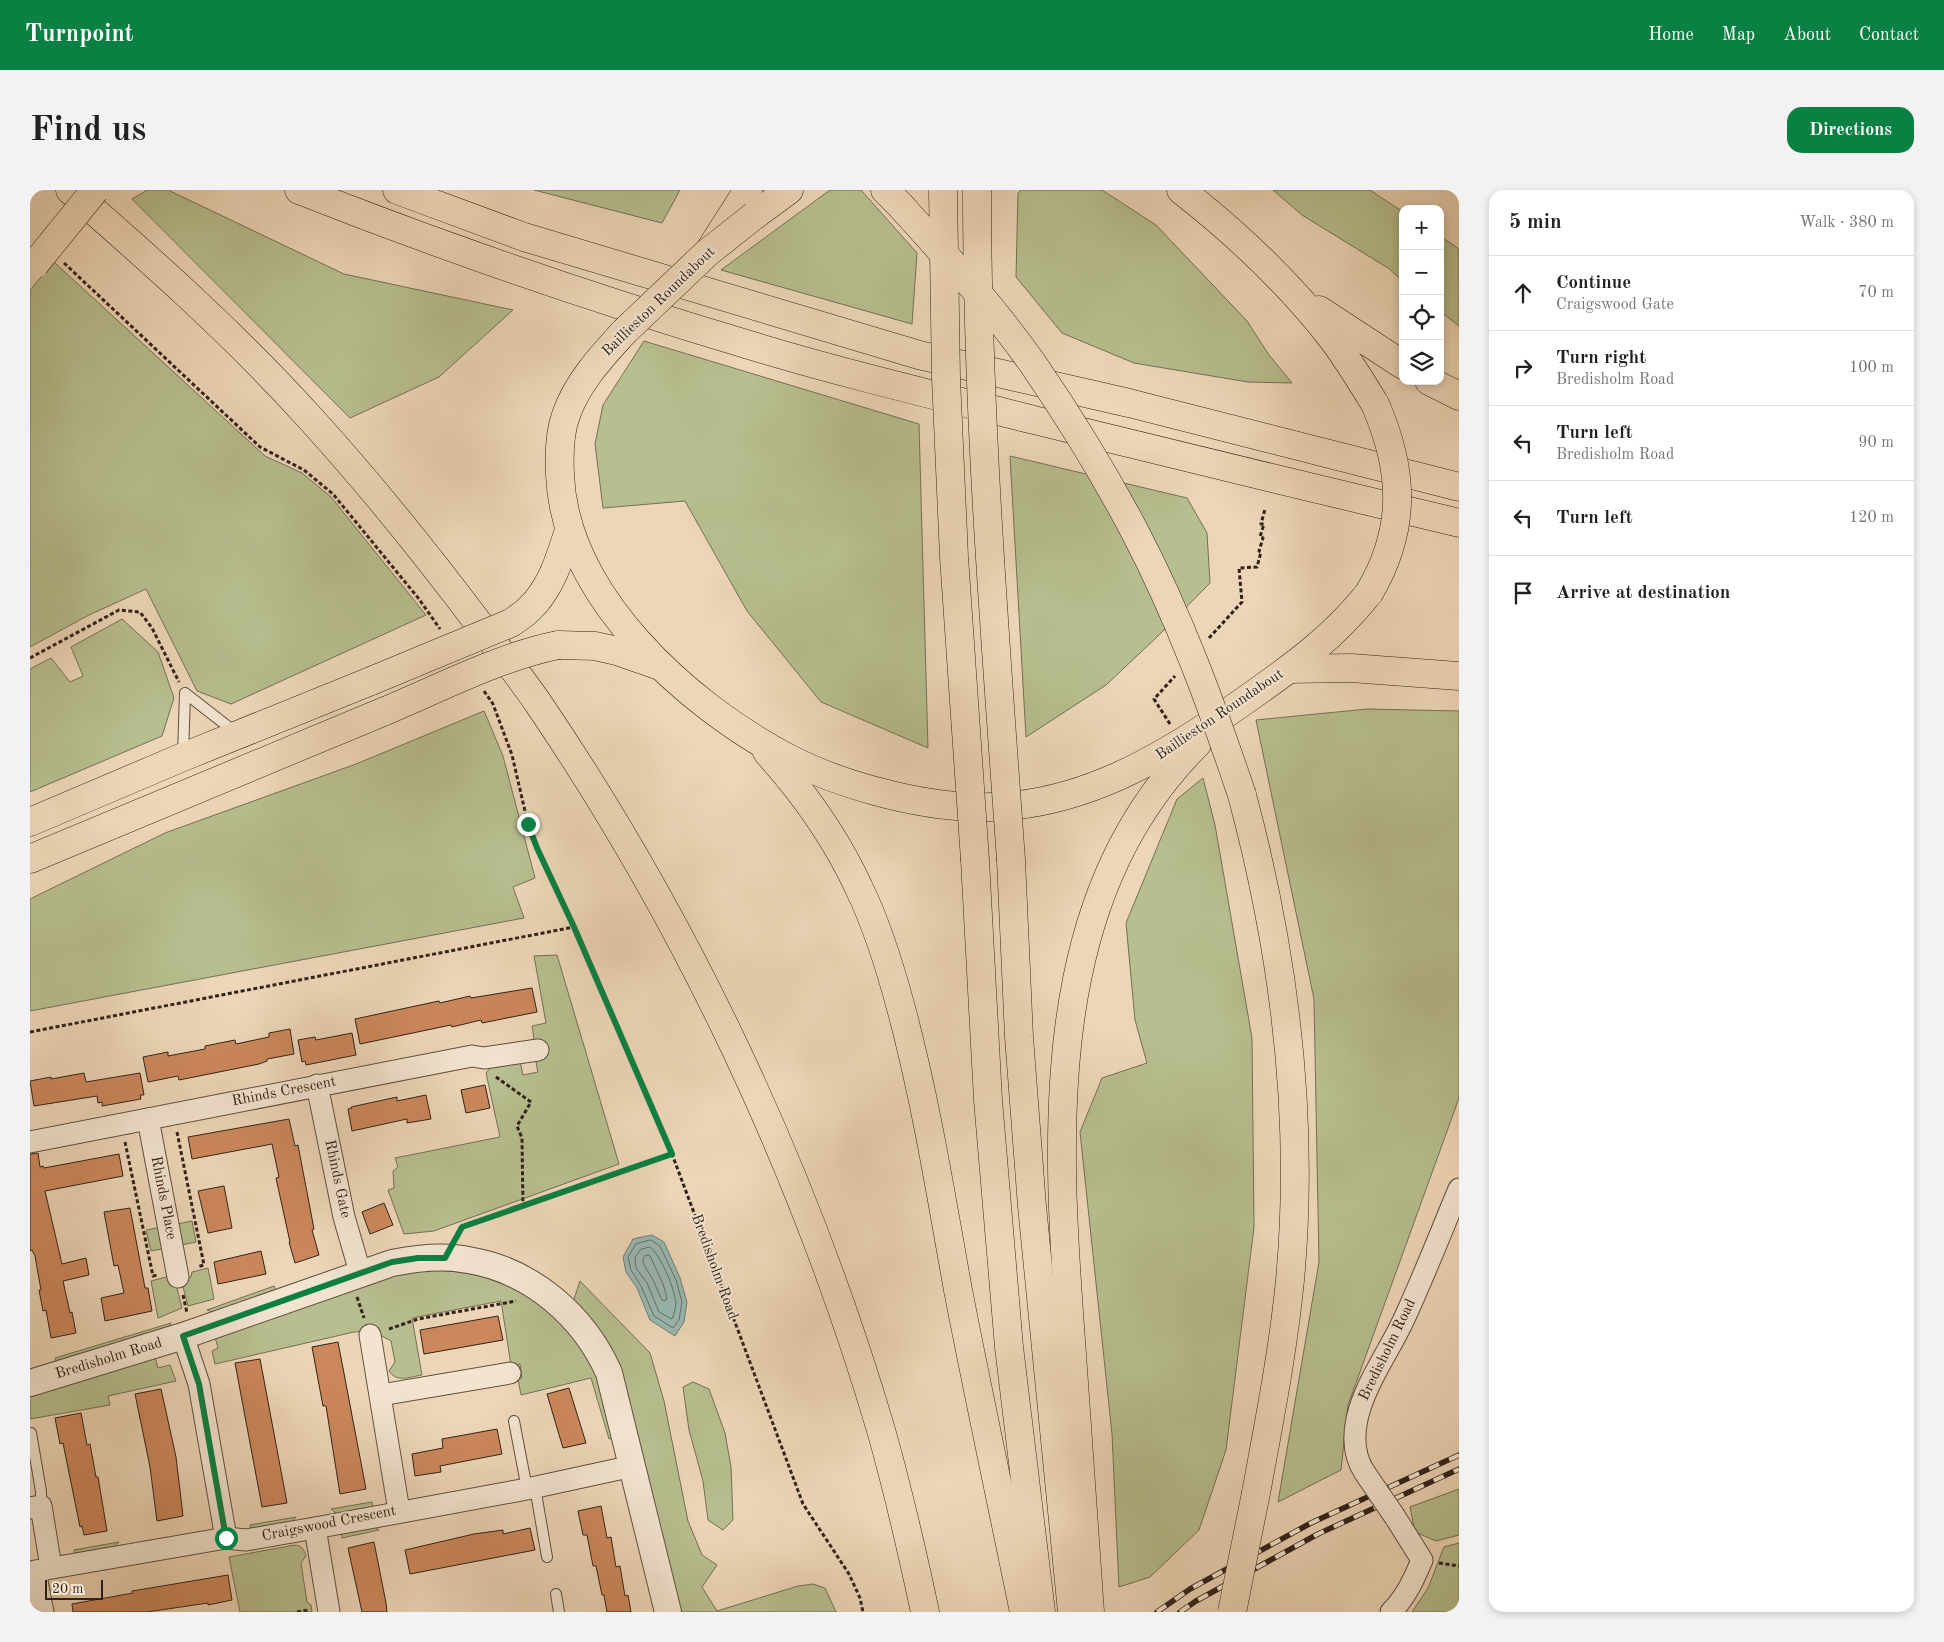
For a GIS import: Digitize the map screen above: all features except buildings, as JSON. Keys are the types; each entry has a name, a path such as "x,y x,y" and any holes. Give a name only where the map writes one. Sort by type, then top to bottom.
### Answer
{"highway":[{"path":"70,190 164,272 255,360 310,417 372,490 450,584 537,702 632,852 681,942 732,1043 773,1132 824,1259 881,1430 925,1612"},
{"path":"47,262 95,190"},
{"path":"298,190 382,223 522,273 748,345 861,377 996,411 1459,523"},
{"path":"397,190 524,237 919,355 1129,403 1459,487"},
{"name":"Baillieston Roundabout","path":"790,190 748,202 707,253 624,332 593,367 575,394 566,415 561,434 559,455 563,509 569,530 578,553 592,578 629,630 661,667 706,706 731,724 790,758 820,772 860,786 895,795 974,807 1007,806 1073,795 1106,783 1146,764 1183,743 1289,669 1326,640 1369,593 1380,576 1390,548 1395,528 1397,504 1393,453 1375,404 1337,345 1295,294 1231,232 1181,190"},
{"path":"885,190 961,271 1032,364 1102,473 1136,533 1175,618 1223,738 1242,795 1259,859 1283,988 1288,1049 1294,1187 1290,1279 1279,1368 1232,1612"},
{"path":"943,190 946,378 954,557 989,1110 1009,1346 1041,1612"},
{"path":"977,190 981,394 989,551 1011,860 1019,1037 1032,1206 1084,1612"},
{"path":"1202,190 1231,232"},
{"path":"1295,294 1399,363"},
{"path":"1437,385 1459,396"},
{"path":"30,822 510,623 525,613 548,587 557,568 569,530"},
{"path":"30,859 510,659 541,649 558,645 595,646 617,651 661,667"},
{"path":"1289,669 1351,668 1459,676"},
{"path":"1084,1612 1063,1230 1061,1130 1065,1057 1075,988 1096,906 1129,832 1155,792 1182,759 1236,707"},
{"path":"754,738 801,792 842,854 859,887 884,949 908,1033 920,1087 968,1341 1024,1612"}],"street":[{"name":"Rhinds Crescent","path":"30,1142 472,1056 484,1058 538,1050"},
{"name":"Rhinds Gate","path":"318,1085 344,1217 360,1272"},
{"name":"Rhinds Place","path":"148,1119 178,1277"},
{"name":"Bredisholm Road","path":"1392,1612 1400,1604 1411,1585 1422,1560 1358,1464 1355,1434 1362,1401 1404,1319 1459,1189"},
{"name":"Bredisholm Road","path":"30,1382 183,1336 392,1262 418,1258 445,1258 468,1260 499,1267 528,1282 557,1303 581,1326 600,1351 609,1373 668,1612"},
{"path":"183,1336 199,1384 226,1538"},
{"path":"370,1336 400,1511"},
{"path":"381,1395 510,1373"},
{"name":"Craigswood Crescent","path":"43,1612 35,1571 226,1538 246,1540 315,1528 531,1488 633,1466"},
{"path":"36,1507 52,1567"},
{"path":"315,1528 329,1612"}],"lane":[{"path":"185,694 238,735"},
{"path":"183,757 185,694"},
{"path":"514,1421 547,1557"},
{"path":"31,1434 41,1491 36,1507"},
{"path":"556,1594 559,1612"}],"path":[{"path":"47,262 82,278 260,447 304,470 333,494 419,599"},
{"path":"1257,567 1263,538 1260,538 1264,524 1261,524 1264,509"},
{"path":"30,658 119,610 140,612 163,647 185,694"},
{"name":"Bredisholm Road","path":"480,687 493,704 512,755 528,824 537,848 574,927 672,1154 803,1504 849,1574 860,1598 863,1612"},
{"path":"30,1032 574,927"},
{"path":"484,1058 487,1070 533,1104 518,1126 522,1138 523,1206"},
{"path":"445,1258 462,1227 672,1154"},
{"path":"178,1277 187,1312 183,1336"},
{"path":"370,1336 418,1319 518,1301 509,1296"}],"green space":[{"path":"147,190 168,190 344,274 513,310 439,377 350,418 132,199"},
{"path":"534,190 680,190 662,223"},
{"path":"830,190 861,190 917,253 912,324 721,270"},
{"path":"1021,190 1102,190 1156,225 1247,321 1269,355 1292,383 1248,382 1134,363 1062,333 1016,277 1018,193"},
{"path":"1273,190 1370,190 1399,209 1399,278 1388,268 1302,215"},
{"path":"1444,239 1459,249 1459,326 1444,314"},
{"path":"54,262 265,456 302,473 331,497 426,615 231,704 197,691 146,589 89,615 30,647 30,290"},
{"path":"644,341 919,424 928,748 821,702 747,611 685,501 603,508 595,444 603,405"},
{"path":"1010,456 1187,498 1207,533 1210,583 1106,685 1026,737"},
{"path":"122,619 158,652 174,698 162,736 30,792 30,669 51,658 70,682 83,676 71,647"},
{"path":"1367,709 1459,711 1459,1098 1348,1405 1341,1470 1278,1502 1319,1262 1314,999 1256,720"},
{"path":"484,711 503,756 535,878 513,887 524,918 30,1011 30,899 165,833 356,764"},
{"path":"1203,778 1215,825 1252,1038 1254,1227 1226,1450 1199,1530 1150,1577 1119,1587 1112,1434 1080,1132 1102,1078 1147,1063 1135,1020 1126,923 1177,799"},
{"path":"557,955 619,1164 434,1231 404,1234 388,1190 394,1188 393,1171 398,1167 395,1158 500,1137 486,1073 491,1067 520,1061 523,1075 538,1072 532,1026 546,1023 534,956"},
{"path":"192,1221 196,1242 181,1245 177,1224"},
{"path":"162,1227 166,1248 151,1251 146,1230"},
{"path":"208,1268 214,1299 188,1306 181,1279 191,1277 192,1272"},
{"path":"423,1270 459,1272 486,1278 510,1287 538,1304 550,1314 573,1338 591,1365 602,1392 614,1438 609,1439 591,1378 521,1395 518,1379 522,1378 520,1364 511,1365 501,1301 412,1318 422,1375 400,1378 392,1375 389,1371 395,1362 391,1341 373,1331 354,1332 215,1364 212,1351 218,1348 215,1337 366,1282"},
{"path":"166,1277 171,1282 175,1281 182,1308 158,1318 151,1281"},
{"path":"580,1281 650,1353 664,1401 688,1521 702,1555 717,1565 702,1587 717,1611 798,1586 813,1584 825,1588 836,1612 679,1612 573,1302"},
{"path":"274,1286 276,1291 215,1313 207,1310"},
{"path":"171,1323 168,1330 57,1363 55,1358"},
{"path":"155,1357 158,1368 170,1365 176,1381 108,1396 110,1405 30,1419 30,1395"},
{"path":"693,1382 709,1389 725,1433 731,1467 733,1520 723,1530 708,1520 703,1481 689,1430 683,1387"},
{"path":"1459,1489 1459,1535 1436,1541 1415,1532 1410,1507"},
{"path":"372,1502 373,1508 338,1515 331,1509"},
{"path":"296,1517 290,1524 251,1532 250,1525"},
{"path":"371,1525 379,1530 342,1538 341,1530"},
{"path":"119,1542 113,1549 75,1557 74,1550"},
{"path":"1459,1543 1459,1612 1412,1612 1428,1588 1444,1547"},
{"path":"295,1545 302,1548 306,1556 301,1563 307,1602 311,1605 312,1612 240,1612 229,1557"}],"water":[{"path":"652,1235 664,1242 680,1278 687,1302 684,1322 675,1336 650,1320 637,1288 626,1272 623,1257 633,1239"}],"railway":[{"path":"1157,1612 1190,1589 1311,1523 1459,1455"},
{"path":"1180,1612 1196,1601 1318,1534 1459,1469"}],"route":[{"path":"226,1538 199,1384 183,1336 392,1262 418,1258 445,1258 462,1227 672,1154 528,824"}]}
